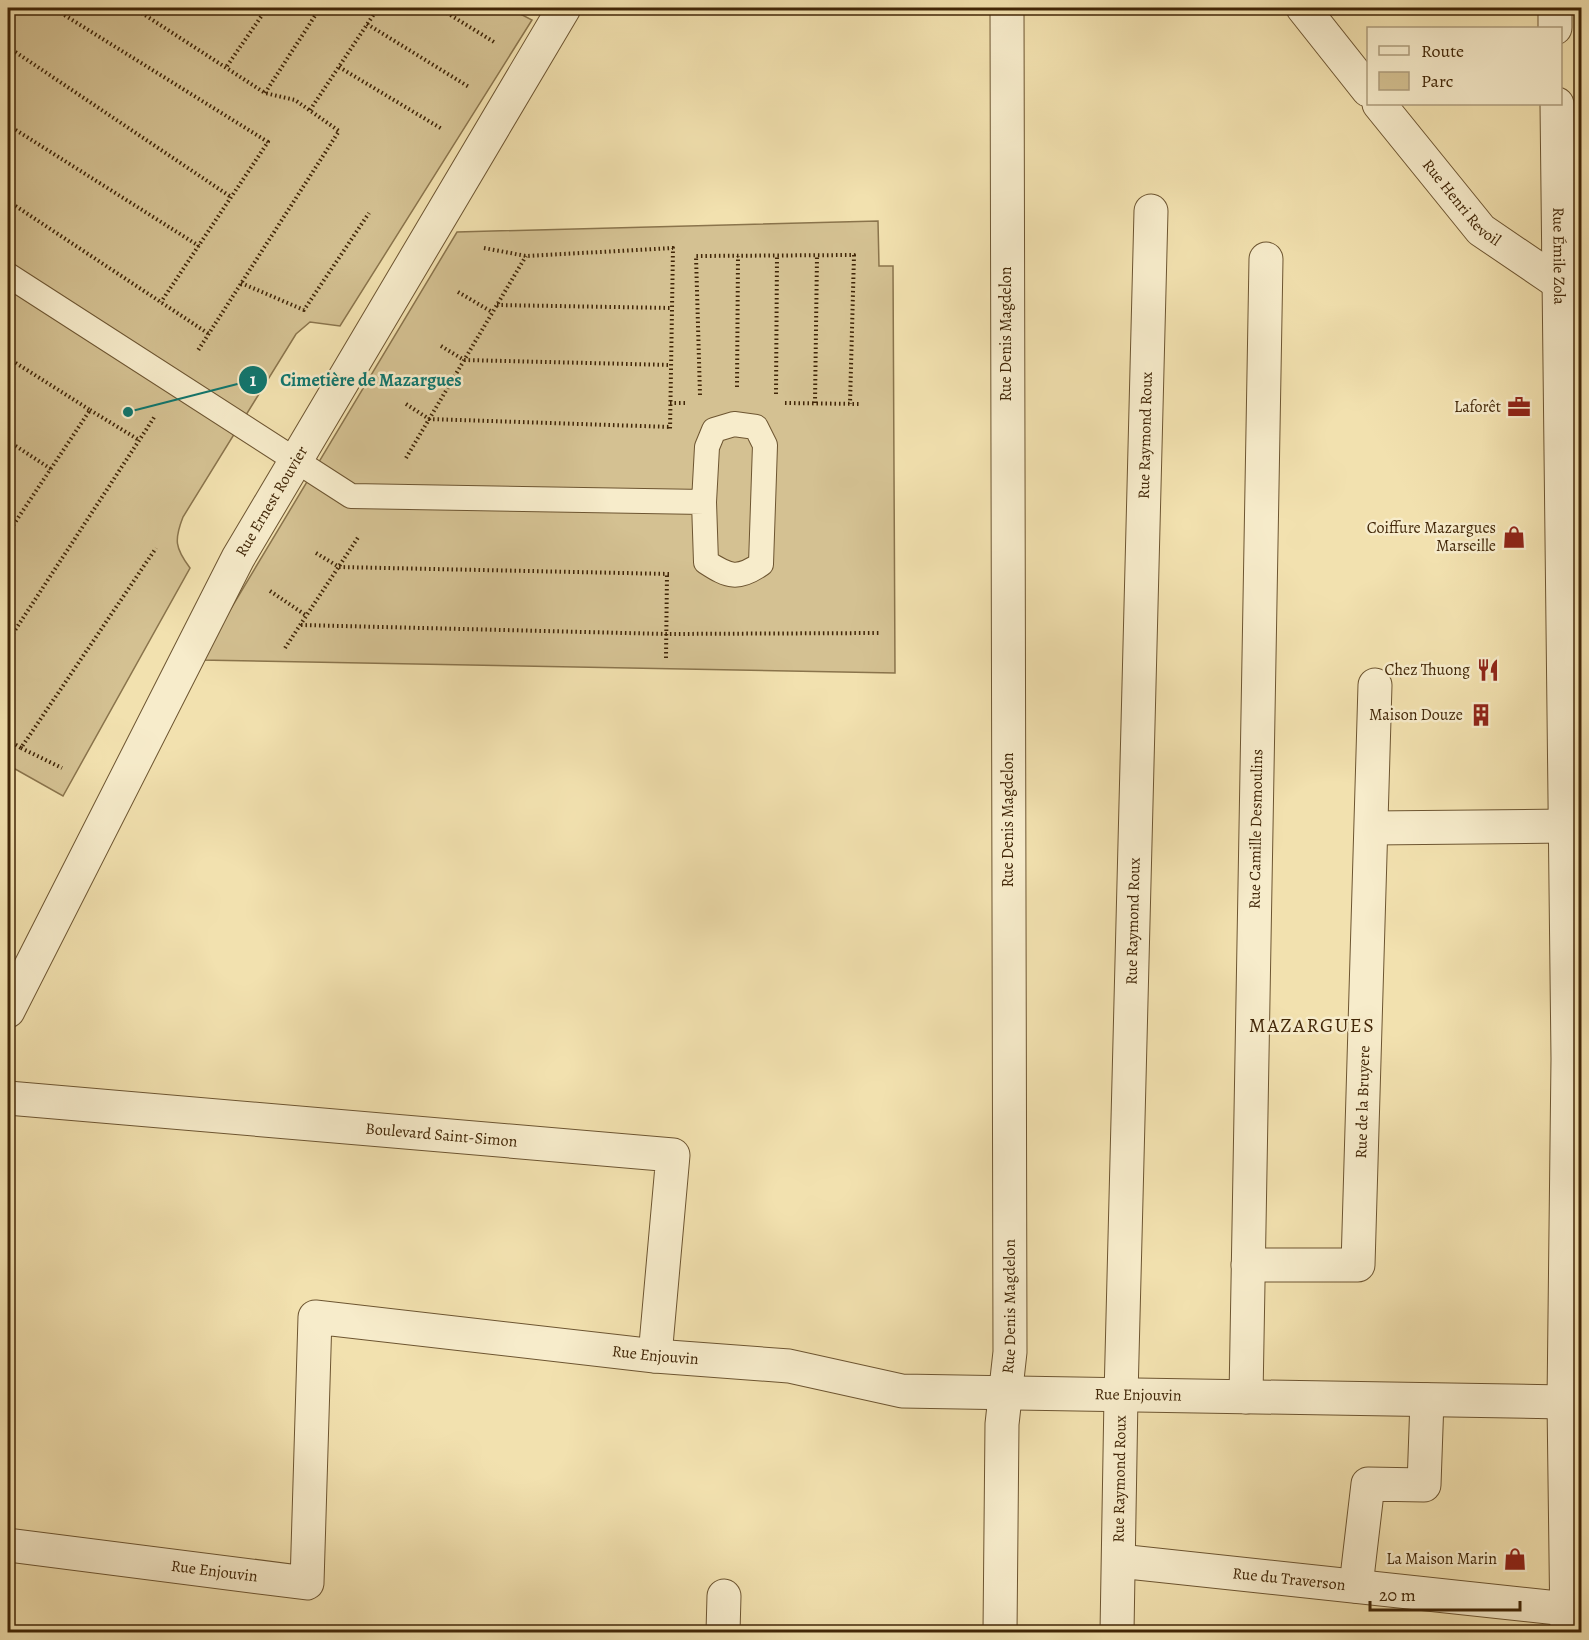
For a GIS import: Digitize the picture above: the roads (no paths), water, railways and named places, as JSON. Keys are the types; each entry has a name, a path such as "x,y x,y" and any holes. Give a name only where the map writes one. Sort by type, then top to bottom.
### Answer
{"street":[{"name":"Rue Ernest Rouvier","path":"8,1011 238,558 564,8"},
{"name":"Rue Denis Magdelon","path":"1000,1632 1002,1424 1010,1352 1007,8"},
{"path":"1303,8 1367,89"},
{"path":"1555,8 1555,27"},
{"name":"Rue Henri Revoil","path":"1381,105 1481,230 1559,283"},
{"name":"Rue Émile Zola","path":"1557,105 1570,249 1559,283 1566,826 1575,1059 1564,1402 1567,1621"},
{"name":"Rue Raymond Roux","path":"1117,1632 1151,211"},
{"name":"Rue Camille Desmoulins","path":"1246,1397 1266,259"},
{"name":"Rue de la Bruyere","path":"1248,1265 1358,1266 1375,685"},
{"path":"1372,828 1566,826"},
{"name":"Boulevard Saint-Simon","path":"8,1098 673,1155 655,1356"},
{"name":"Rue Enjouvin","path":"8,1545 308,1583 315,1317 655,1356 789,1366 902,1391 1564,1402"},
{"path":"1356,1586 1368,1484 1424,1485 1427,1400"},
{"name":"Rue du Traverson","path":"1119,1561 1356,1586 1567,1621"},
{"path":"723,1632 724,1596"}],"lane":[{"path":"8,275 351,496 704,502"},
{"path":"734,424 756,427 765,445 761,564 744,575 725,574 706,562 704,502 707,447 714,430 734,424"}],"place":[{"name":"Laforêt","path":"1519,407"},
{"name":"Cimetière de Mazargues","path":"128,412"},
{"name":"Coiffure Mazargues Marseille","path":"1514,537"},
{"name":"Chez Thuong","path":"1488,670"},
{"name":"Maison Douze","path":"1481,715"},
{"name":"La Maison Marin","path":"1515,1559"}],"district":[{"name":"MAZARGUES","path":"1312,1025"}]}
